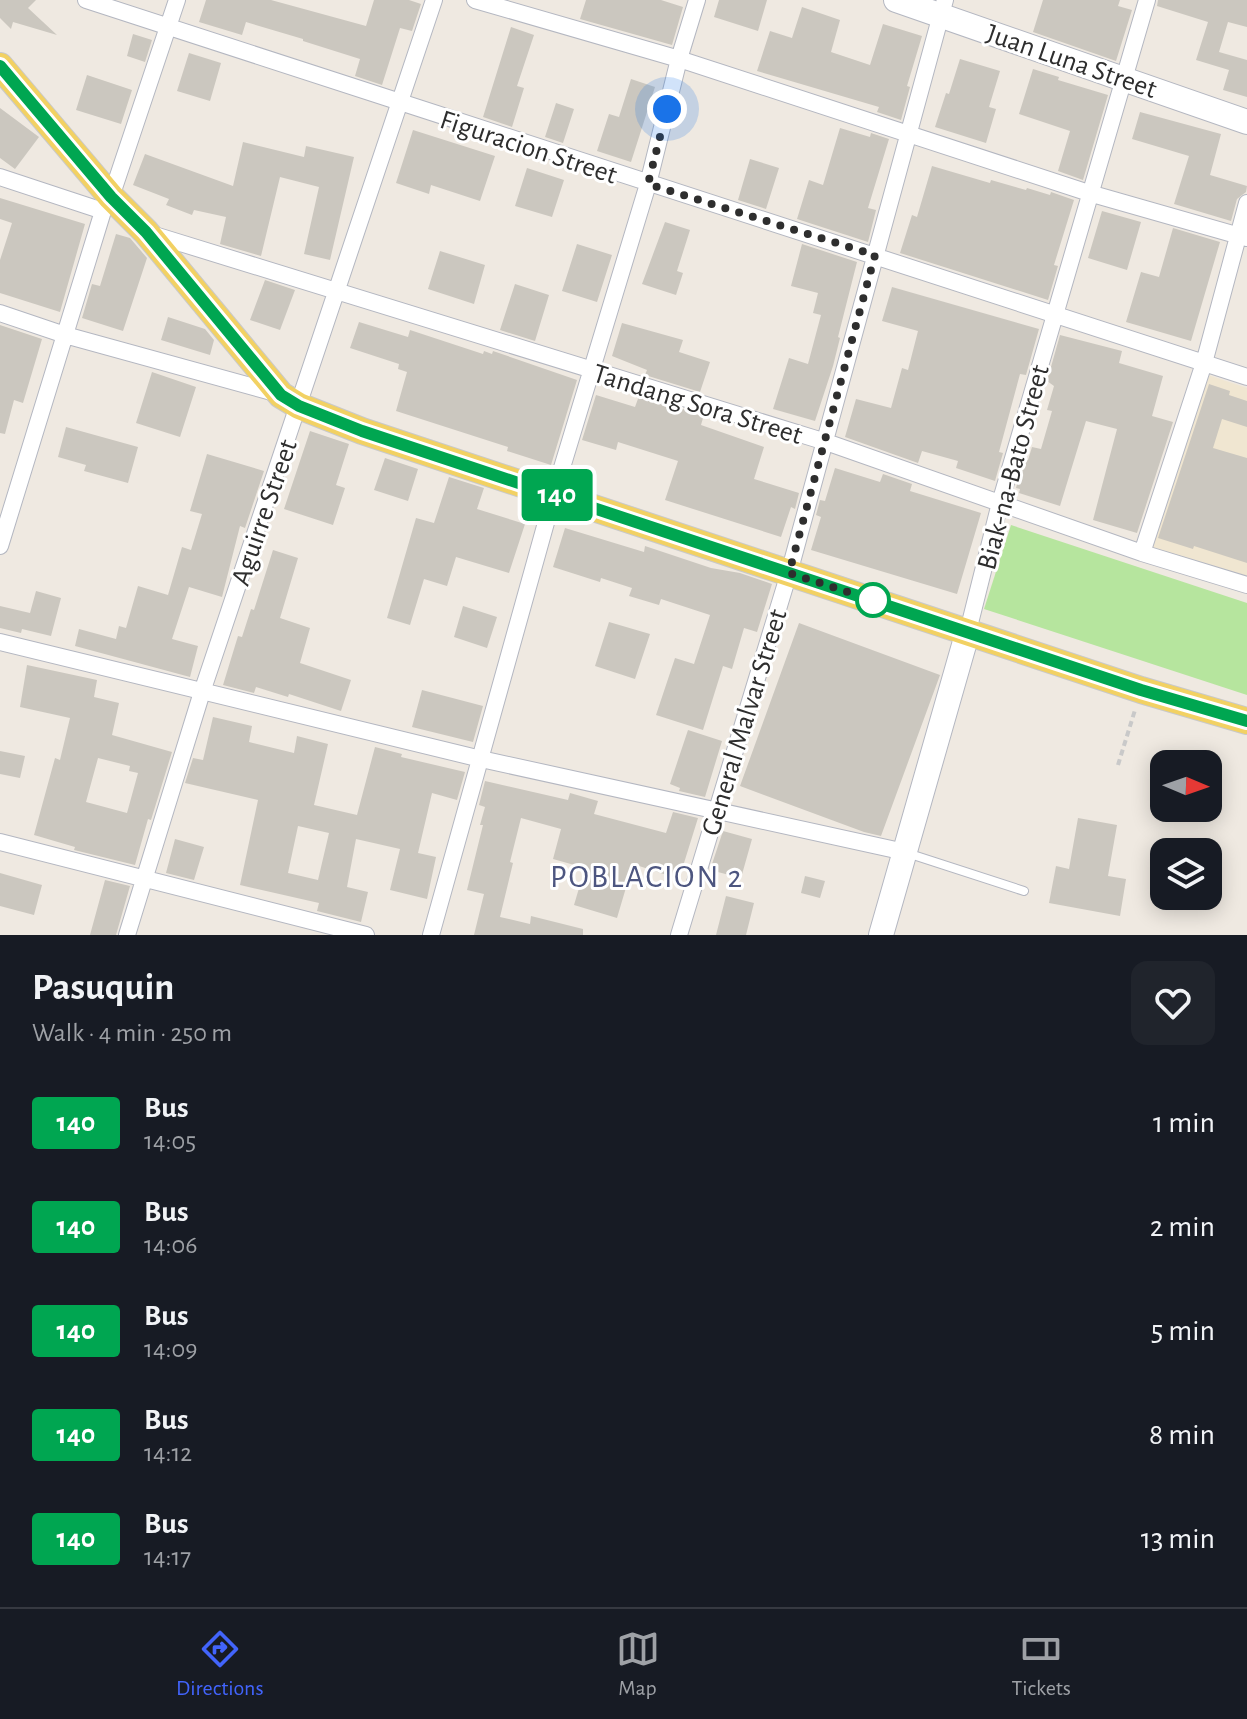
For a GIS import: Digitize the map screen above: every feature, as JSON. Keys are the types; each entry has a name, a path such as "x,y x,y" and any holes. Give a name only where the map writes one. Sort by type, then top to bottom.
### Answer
{"main road":[{"path":"0,66 107,204 146,232 290,400 362,431 1141,690 1247,721"}],"street":[{"name":"Figuracion Street","path":"86,0 1247,377"},
{"path":"0,546 107,204 177,0"},
{"name":"Aguirre Street","path":"127,935 290,400 339,290 434,0"},
{"path":"475,0 679,59 1089,193 1242,237"},
{"path":"431,935 554,494 648,184 697,0"},
{"name":"Juan Luna Street","path":"896,0 943,7 1124,79 1247,122"},
{"name":"Biak-na-Bato Street","path":"881,935 1054,313 1147,0"},
{"name":"General Malvar Street","path":"679,935 789,573 943,7"},
{"path":"0,177 107,204"},
{"path":"1142,553 1242,237 1247,203"},
{"name":"Tandang Sora Street","path":"146,232 826,442 1142,553 1247,585"},
{"path":"0,313 290,400"},
{"path":"0,642 481,759 905,852"},
{"path":"0,842 366,935"}],"lane":[{"path":"905,852 1024,891"}],"path":[{"path":"1118,765 1141,690"}],"shaded area":[{"path":"1208,375 1247,388 1247,578 1152,548"}],"green space":[{"path":"1011,525 1247,603 1247,695 984,609"}],"building":[{"path":"0,0 36,0 28,8 57,35 13,22 11,29 0,18"},
{"path":"206,0 271,0 366,26 374,0 409,0 421,4 412,31 400,28 382,85 355,76 360,59 303,39 246,22 242,35 199,22"},
{"path":"586,0 661,0 683,7 672,45 580,19"},
{"path":"719,0 767,0 758,31 714,17"},
{"path":"1043,0 1120,0 1118,6 1132,10 1116,61 1033,32"},
{"path":"1158,0 1247,0 1247,27 1228,22 1219,52 1247,60 1247,97 1223,90 1229,70 1196,60 1208,22 1157,6"},
{"path":"802,7 840,20 831,52 870,65 883,24 922,36 907,86 910,87 901,120 877,112 879,107 757,71 770,31 792,38"},
{"path":"511,27 534,35 517,86 524,88 512,127 483,117"},
{"path":"133,34 152,40 145,62 127,56"},
{"path":"189,53 221,63 210,101 177,91"},
{"path":"960,59 1000,71 989,107 996,109 986,143 935,127"},
{"path":"1033,69 1108,95 1083,180 1058,171 1070,131 1019,114"},
{"path":"87,75 132,90 121,124 76,110"},
{"path":"631,79 655,87 631,162 597,151 609,114 619,117"},
{"path":"556,103 574,109 563,143 545,137"},
{"path":"0,108 39,137 15,169 0,158"},
{"path":"1140,112 1221,134 1210,175 1247,186 1246,192 1237,199 1231,221 1174,204 1189,156 1132,139"},
{"path":"840,128 889,139 868,208 876,210 868,242 797,219 809,180 823,185"},
{"path":"413,130 495,156 480,201 431,185 429,194 396,183"},
{"path":"243,142 304,157 306,146 354,157 330,260 304,254 319,187 280,177 261,256 220,244 226,217 194,210 192,215 166,205 169,199 133,185 145,154 233,186"},
{"path":"750,159 779,168 766,209 738,200"},
{"path":"932,166 990,183 991,180 1050,195 1051,192 1074,200 1054,265 1058,266 1048,300 900,253 912,215 917,217"},
{"path":"527,168 564,180 552,217 515,206"},
{"path":"0,198 85,224 60,312 0,293 0,260 12,223 0,219"},
{"path":"1102,211 1141,222 1127,270 1088,258"},
{"path":"665,222 690,230 677,271 683,273 676,295 642,284"},
{"path":"1173,228 1220,242 1191,341 1126,322 1141,272 1159,277"},
{"path":"116,234 130,238 147,258 123,331 82,318 92,284 100,286"},
{"path":"577,244 612,255 597,302 562,291"},
{"path":"802,244 857,262 833,366 815,421 773,409 789,358 808,364 821,315 813,313 818,293 791,286"},
{"path":"440,251 485,265 474,304 428,289"},
{"path":"265,280 295,290 280,330 250,320"},
{"path":"515,284 549,295 535,341 500,330"},
{"path":"892,287 1039,329 1026,375 1020,374 999,452 1003,453 995,481 956,468 958,461 922,451 918,463 845,437 856,399 891,408 902,368 908,370 918,331 882,321"},
{"path":"168,317 205,329 214,340 210,355 161,340"},
{"path":"359,322 408,337 410,330 483,354 484,351 492,354 493,351 577,380 551,465 507,451 508,447 396,411 407,372 398,369 399,364 350,348"},
{"path":"622,323 683,340 679,352 710,362 700,392 645,375 647,370 612,356"},
{"path":"0,325 42,339 23,403 14,400 5,434 0,433"},
{"path":"1060,335 1122,351 1119,363 1163,376 1152,416 1173,422 1137,533 1093,520 1117,429 1086,421 1060,506 1019,493 1020,489 1016,488 1024,459 1028,460 1032,447 1041,449 1052,411 1047,410 1054,386 1047,381"},
{"path":"152,372 196,387 180,437 136,423"},
{"path":"1209,384 1247,401 1247,427 1222,419 1213,448 1247,458 1247,563 1158,538"},
{"path":"596,395 635,407 639,396 693,412 703,418 701,425 764,447 754,479 799,493 781,537 665,500 678,461 618,442 616,450 582,440"},
{"path":"66,427 138,447 128,483 84,471 86,465 58,457"},
{"path":"310,431 349,444 336,485 345,488 333,525 284,509"},
{"path":"207,454 264,471 245,528 240,526 222,597 189,587 172,639 198,646 190,677 75,646 79,629 116,639 119,626 126,628 138,586 168,595 182,547 191,550 202,514 190,511"},
{"path":"385,458 418,469 408,501 374,490"},
{"path":"835,468 880,482 883,474 912,484 910,491 981,513 957,594 811,550 821,517 816,515 820,500 825,501"},
{"path":"449,477 484,488 477,509 525,524 509,573 456,557 447,586 424,579 410,625 387,618 416,518 434,523"},
{"path":"565,528 644,552 645,546 772,584 757,632 744,628 732,669 723,666 703,730 656,715 675,658 694,664 710,615 661,599 659,605 629,596 632,588 601,578 600,582 553,567"},
{"path":"273,550 298,558 280,618 310,628 300,663 351,680 341,711 289,694 288,697 256,687 254,693 223,685 238,636 242,637 251,609 254,610"},
{"path":"36,591 61,598 51,636 22,629 21,633 0,628 0,606 30,613"},
{"path":"463,606 497,617 487,648 454,637"},
{"path":"609,622 650,634 635,679 595,666"},
{"path":"799,623 940,675 881,836 740,786"},
{"path":"27,665 97,680 94,697 119,703 112,735 172,752 135,865 74,850 75,847 34,835 55,758 60,760 70,718 20,707","holes":["98,758 130,766 129,771 138,773 127,813 86,802"]},
{"path":"422,690 483,706 473,742 412,727"},
{"path":"213,717 252,726 249,742 294,753 297,736 328,744 314,805 357,815 375,747 402,754 401,757 465,772 457,800 432,793 418,853 436,857 427,899 390,890 400,849 356,839 347,887 368,892 361,922 317,911 319,903 240,885 258,800 185,783 193,758 203,760","holes":["298,826 329,833 318,880 288,873"]},
{"path":"688,730 722,741 705,797 679,791 680,788 670,784"},
{"path":"0,751 25,756 20,778 0,774"},
{"path":"485,781 568,800 570,793 598,801 594,814 666,833 673,812 698,818 679,879 633,864 617,918 574,905 585,868 553,859 561,829 521,818 500,917 530,924 531,916 583,929 583,935 474,935 484,894 467,890 483,825 480,825 485,807 479,805"},
{"path":"1078,818 1117,825 1108,876 1126,879 1120,916 1049,903 1056,866 1069,869"},
{"path":"723,831 752,839 741,878 710,870"},
{"path":"175,839 204,847 194,880 166,873"},
{"path":"0,873 42,885 34,915 0,906"},
{"path":"805,876 825,881 820,898 801,893"},
{"path":"105,880 130,886 116,935 90,935"},
{"path":"726,896 754,903 746,935 716,935"}],"bus line":[{"name":"140","path":"0,66 111,197 146,232 281,395 299,406 362,431 1141,690 1247,721"}],"district":[{"name":"POBLACION 2","path":"647,876"}],"route":[{"path":"667,109 648,184 875,255 789,573 879,602 873,600"}]}
